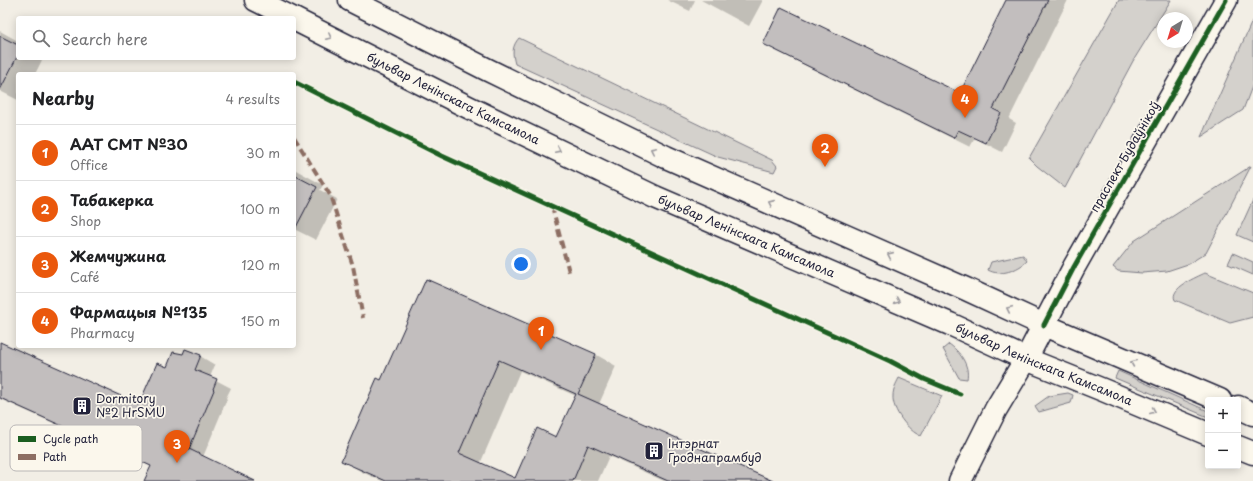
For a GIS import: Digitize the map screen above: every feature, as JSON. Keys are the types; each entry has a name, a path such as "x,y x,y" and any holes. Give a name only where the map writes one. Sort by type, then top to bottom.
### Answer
{"main road":[{"name":"бульвар Ленінскага Камсамола","path":"256,0 287,16"},
{"path":"350,0 488,70 666,157 966,288 1044,326 1213,397"},
{"name":"праспект Будаўнікоў","path":"960,481 996,409 1026,359 1074,267 1226,0"},
{"name":"бульвар Ленінскага Камсамола","path":"296,21 468,107 655,197 947,322 1026,359 1206,433"},
{"path":"1241,408 1253,414"},
{"path":"1241,448 1253,453"}],"shaded area":[{"path":"1119,0 1171,0 1164,12 1157,12 1157,22 1133,61 1065,188 1029,158"},
{"path":"1253,19 1253,84 1243,110 1201,137"},
{"path":"519,38 772,160 777,166 774,172 718,157 515,64 513,50"},
{"path":"1251,166 1206,253 1188,264 1167,271 1142,273 1118,271 1113,267 1134,241"},
{"path":"1253,200 1253,242 1237,235"},
{"path":"1233,253 1253,262 1253,275 1228,264"},
{"path":"1023,255 1027,261 1014,270 998,273 988,270 991,262"},
{"path":"1205,273 1253,293 1253,317 1230,323 1175,300 1174,296 1180,287 1190,280"},
{"path":"949,344 963,359 967,369 967,379 959,378 943,349"},
{"path":"1118,371 1205,410 1205,416 1115,378"},
{"path":"899,378 942,396 921,436 906,425 893,402 893,393"},
{"path":"1068,393 1073,395 1071,403 1039,412 1035,406 1049,396"}],"building":[{"path":"1006,0 1048,0 993,109 1001,113 986,143 958,130 954,138 763,44 781,7 960,93"},
{"path":"0,36 16,44 16,59 0,90"},
{"path":"296,176 317,187 296,227"},
{"path":"426,279 596,354 578,394 773,481 668,481 588,445 573,481 386,481 341,461 377,378 381,380","holes":["499,360 576,394 556,437 537,428 515,478 459,453"]},
{"name":"Dormitory №2 HrSMU","path":"0,342 139,404 157,363 167,367 173,352 183,354 185,349 201,355 195,370 217,379 213,389 214,390 189,449 255,481 144,481 151,466 142,462 142,425 60,425 0,398"}],"marked path":[{"path":"296,140 330,195 353,266 363,318"},
{"path":"552,206 569,272"}],"cycle path":[{"path":"1044,325 1074,267 1226,0"},
{"path":"296,83 442,156 890,361 924,379 960,394"}],"place":[{"name":"Фармацыя №135","path":"965,118"},
{"name":"Табакерка","path":"825,167"},
{"name":"ААТ СМТ №30","path":"541,350"},
{"name":"Dormitory №2 HrSMU","path":"82,406"},
{"name":"Інтэрнат Гроднапрамбуд","path":"654,451"},
{"name":"Жемчужина","path":"177,463"}]}
